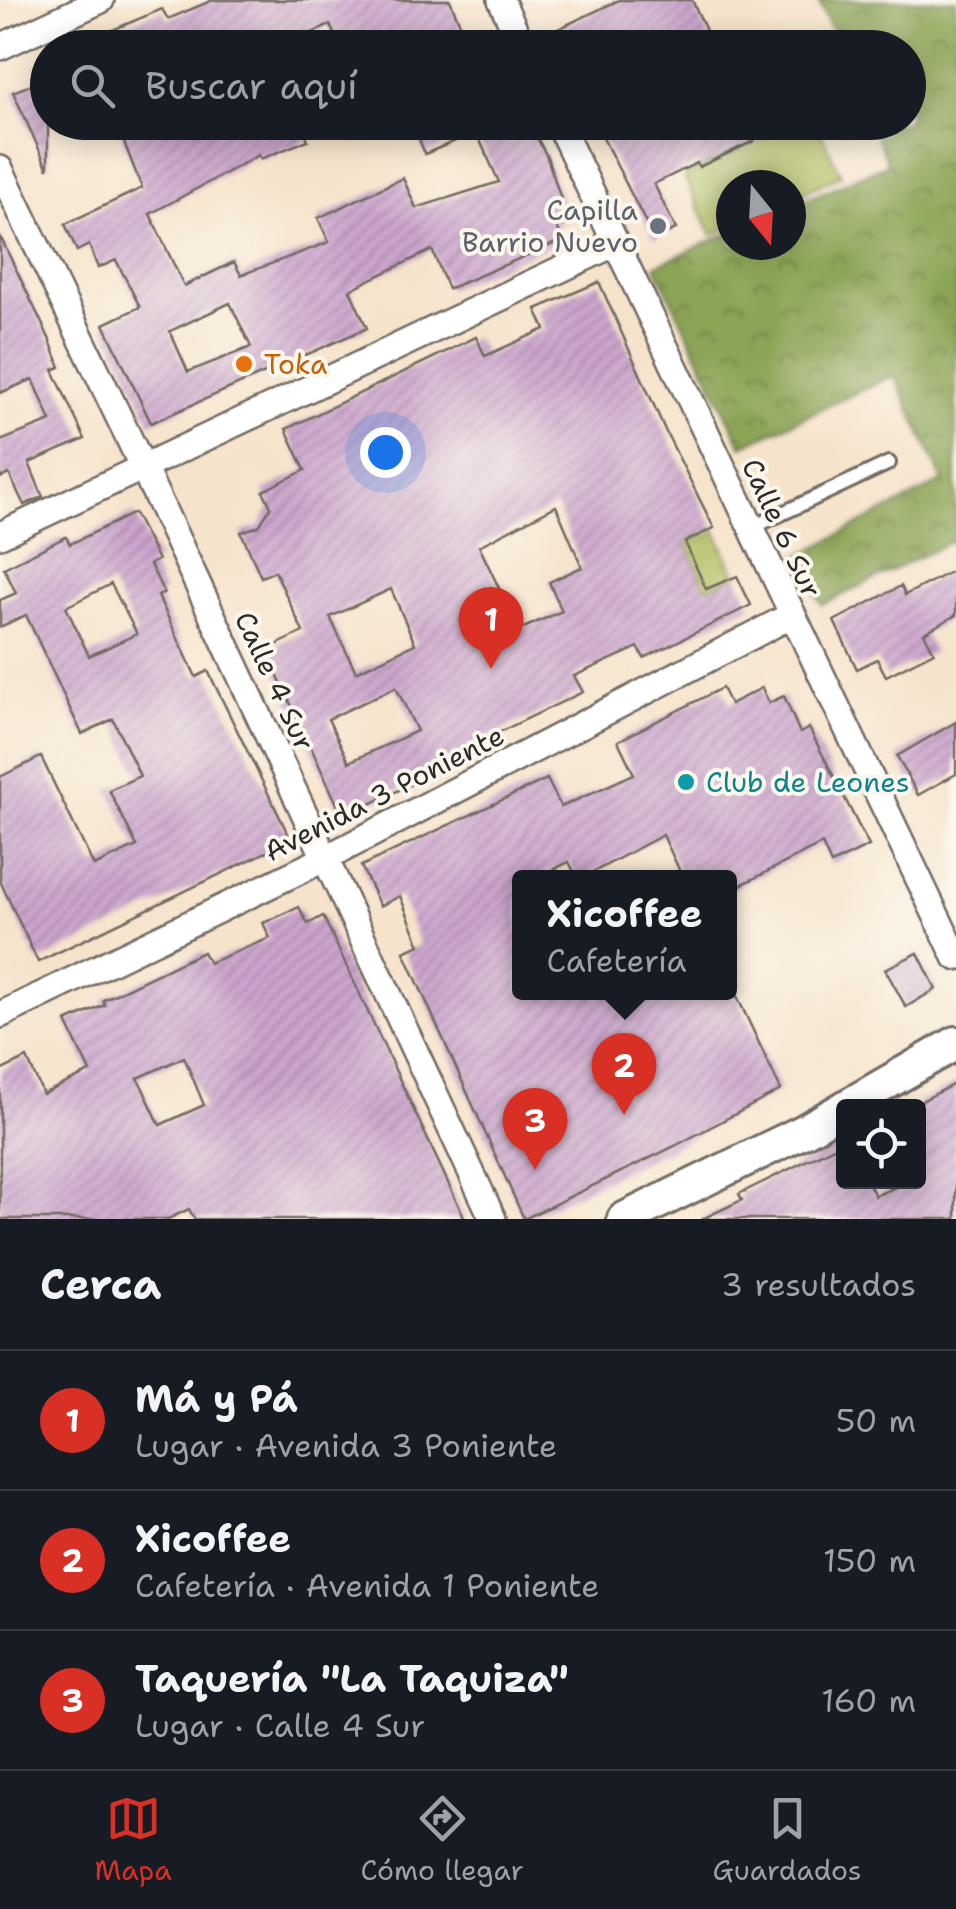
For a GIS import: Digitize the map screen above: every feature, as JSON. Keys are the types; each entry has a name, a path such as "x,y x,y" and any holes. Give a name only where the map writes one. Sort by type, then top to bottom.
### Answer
{"street":[{"path":"37,30 101,0"},
{"path":"500,0 514,30"},
{"path":"0,47 30,33"},
{"name":"Calle 6 Sur","path":"566,140 956,958"},
{"name":"Calle 4 Sur","path":"0,169 493,1219"},
{"path":"0,535 614,244"},
{"name":"Avenida 3 Poniente","path":"0,1014 324,860 790,616"},
{"path":"859,1099 956,1044"},
{"path":"624,1219 836,1112"}],"lane":[{"path":"750,529 889,463"}],"green space":[{"path":"818,0 956,0 956,539 822,605 797,557 943,481 894,375 742,446 655,266 716,239 716,260 806,260 806,200 888,164 878,140 926,140 926,30 831,30"},
{"path":"761,140 824,140 841,175 806,191 806,170 716,170 716,233 712,235 684,176"},
{"path":"714,528 737,576 706,589 685,542"}],"building":[{"path":"213,0 450,0 462,30 332,30 330,25 319,30 112,30 162,9 168,19"},
{"path":"619,0 692,0 706,30 556,30"},
{"path":"30,85 30,129 13,92"},
{"path":"35,140 48,140 48,169"},
{"path":"123,140 308,140 261,159 259,155 150,214 184,286 234,262 241,275 329,242 318,218 403,178 416,208 499,182 480,140 538,140 568,220 556,225 563,240 448,289 432,250 371,279 350,290 367,328 151,423 104,324 140,307 116,260 98,268 89,245 77,251 65,224 142,188","holes":["230,303 251,347 188,372 170,331"]},
{"path":"419,140 457,140 425,154"},
{"path":"604,140 754,140 654,184 676,229 654,239"},
{"path":"0,236 49,338 60,367 53,370 85,439 29,463 43,497 24,505 9,474 0,478 0,441 51,421 33,379 0,393"},
{"path":"599,282 714,528 685,542 706,589 737,576 751,605 644,658 638,647 574,676 583,692 466,748 470,756 343,817 266,650 303,632 275,571 261,577 241,532 259,526 271,507 263,491 305,470 286,429 476,337 485,356 545,329 536,309","holes":["556,506 582,567 549,582 562,611 519,630 479,546","391,589 415,644 356,672 330,617","396,687 417,731 349,762 328,719"]},
{"path":"134,513 158,560 150,564 164,593 158,596 196,677 208,671 291,840 38,962 0,881 0,777 41,757 94,866 137,846 109,790 140,776 113,719 82,734 26,615 0,627 0,600 16,593 4,568 66,537 70,544","holes":["111,584 137,634 89,656 66,607"]},
{"path":"956,569 956,615 924,633 934,652 886,676 877,659 857,669 834,621 901,586 905,595"},
{"path":"722,688 730,704 762,688 769,703 784,696 800,733 809,728 869,846 831,864 822,844 737,887 737,870 679,870 663,835 597,870 573,870 569,862 552,870 512,870 512,1000 737,1000 737,996 781,1090 524,1219 404,952 420,945 400,896 380,906 361,866 547,779 561,807 634,774 618,741"},
{"path":"956,722 956,774 918,795 897,756"},
{"path":"299,907 308,924 323,916 465,1219 194,1219 189,1209 168,1219 0,1219 0,1071 27,1058 43,1094 90,1072 66,1022 203,952 209,963 270,938 263,923","holes":["184,1057 204,1105 160,1125 138,1078"]},
{"path":"918,953 936,989 906,1007 885,969"},
{"path":"956,1083 956,1219 702,1219 742,1200 739,1194 836,1146 836,1189 872,1189 875,1196 891,1189 926,1189 926,1099"}],"place":[{"name":"Capilla Barrio Nuevo","path":"658,226"},
{"name":"Toka","path":"244,364"},
{"name":"Má y Pá","path":"491,669"},
{"name":"Club de Leones","path":"686,782"},
{"name":"Xicoffee","path":"624,1115"},
{"name":"Taquería \"La Taquiza\"","path":"535,1170"}]}
